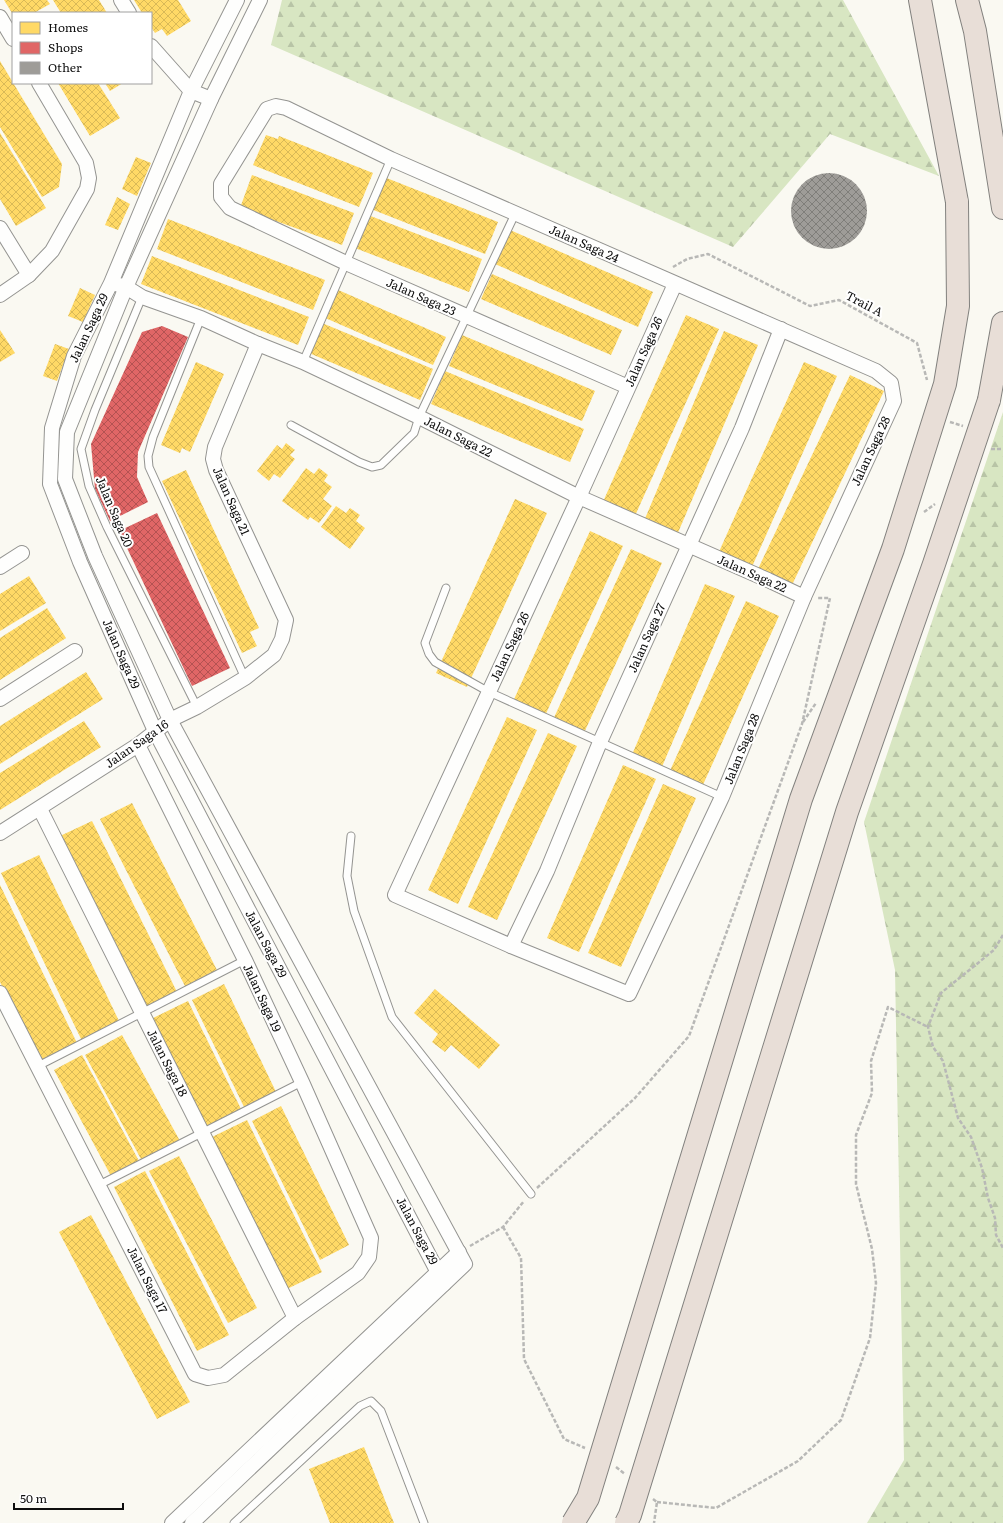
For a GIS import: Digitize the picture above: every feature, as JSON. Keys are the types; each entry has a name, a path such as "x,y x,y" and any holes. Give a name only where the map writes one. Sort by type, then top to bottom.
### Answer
{"highway":[{"path":"573,1523 588,1498 801,799 893,549 945,384 958,306 957,202 920,0"},
{"path":"967,0 975,31 1003,208"},
{"path":"626,1523 633,1507 847,812 934,564 989,400 1003,323"}],"street":[{"path":"121,0 128,12"},
{"name":"Jalan Saga 29","path":"237,0 191,91 110,283 74,356 52,428 50,484 80,562 155,731 441,1278"},
{"name":"Jalan Saga 29","path":"260,0 211,99 126,287 67,432 65,479 95,556 170,720 462,1258"},
{"path":"0,17 12,37"},
{"path":"152,47 191,91 211,99"},
{"path":"0,295 29,275 52,251 87,189 89,178 86,163 40,84"},
{"name":"Jalan Saga 24","path":"221,197 221,184 267,109 276,106 286,108 391,159 876,371 891,383"},
{"name":"Jalan Saga 23","path":"221,197 230,208 346,264 628,387"},
{"path":"0,228 29,275"},
{"name":"Jalan Saga 26","path":"511,946 395,895 579,497 628,387 671,282"},
{"name":"Jalan Saga 22","path":"110,283 126,287 142,297 201,318 258,344 303,362 419,417 579,497 768,580 804,598"},
{"name":"Jalan Saga 27","path":"511,946 547,871 600,742 742,428 781,329"},
{"name":"Jalan Saga 21","path":"258,344 215,447 213,459 216,470 286,620 282,639 274,655"},
{"name":"Jalan Saga 28","path":"511,946 629,994 722,797 804,598 894,401 891,383"},
{"path":"0,567 22,553"},
{"path":"0,699 75,651"},
{"name":"Jalan Saga 16","path":"0,833 40,809 138,745 170,720 197,708 246,678 274,655"},
{"name":"Jalan Saga 19","path":"138,745 245,960 302,1082 372,1238 368,1256"},
{"name":"Jalan Saga 18","path":"40,809 295,1318"},
{"name":"Jalan Saga 17","path":"0,993 195,1374 208,1378 224,1375 295,1318 358,1273 368,1256"},
{"path":"192,1523 462,1258"},
{"path":"172,1523 441,1278"}],"lane":[{"path":"303,362 391,159"},
{"path":"291,425 359,462 372,466 381,464 414,433 419,417 515,214"},
{"name":"Jalan Saga 20","path":"142,297 95,410 81,449 89,486 107,527 197,708"},
{"path":"201,318 152,437 148,462 246,678"},
{"path":"446,588 425,643 429,654 435,662 489,692 722,797"},
{"path":"351,836 347,876 354,911 392,1017 531,1194"},
{"path":"38,1066 245,960"},
{"path":"99,1185 302,1082"},
{"path":"234,1523 360,1406 371,1401 381,1411 424,1523"}],"path":[{"name":"Trail A","path":"671,282 672,267 687,259 708,254 810,306 839,300 917,343 927,381"},
{"path":"946,421 969,428"},
{"path":"986,448 999,450 1003,449"},
{"path":"462,1258 503,1227 531,1194 635,1098 689,1036 802,724 830,598 804,598"},
{"path":"1003,935 994,950 941,993 928,1027 933,1047 943,1061 958,1118 971,1137 982,1168 988,1198 995,1218 996,1235 1003,1248"},
{"path":"651,1497 657,1502 716,1508 798,1461 841,1420 870,1338 876,1282 872,1249 856,1184 856,1135 872,1092 871,1061 888,1007 928,1027"},
{"path":"503,1227 521,1258 524,1359 564,1439 590,1450"},
{"path":"615,1466 627,1476"},
{"path":"654,1523 657,1502"}],"green space":[{"path":"282,0 843,0 939,176 830,134 733,247 271,45"},
{"path":"1003,412 1003,1523 867,1523 904,1460 895,970 864,822"}],"building: Homes":[{"path":"4,0 47,0 50,4 36,12 12,13"},
{"path":"53,0 99,0 106,12 60,12"},
{"path":"134,0 178,0 191,21 167,36 162,29 155,33 152,28 152,12 141,12"},
{"path":"0,61 12,81 12,84 14,84 62,164 59,187 42,197 0,127"},
{"path":"59,84 99,84 120,118 90,136"},
{"path":"106,84 121,84 110,91"},
{"path":"0,133 46,208 16,226 0,199"},
{"path":"266,135 278,139 279,136 373,173 359,207 253,165"},
{"path":"136,157 151,163 137,196 122,189"},
{"path":"252,175 354,213 342,245 240,208"},
{"path":"384,177 498,222 485,254 371,209"},
{"path":"117,197 130,204 118,230 105,225"},
{"path":"368,215 482,259 469,292 355,248"},
{"path":"168,219 325,280 313,310 157,249"},
{"path":"510,230 653,292 638,327 495,264"},
{"path":"152,256 309,317 298,345 141,284"},
{"path":"492,274 622,330 611,355 481,299"},
{"path":"80,288 95,295 83,322 68,316"},
{"path":"336,289 446,337 433,365 323,317"},
{"path":"686,315 719,329 634,518 602,504"},
{"path":"322,323 433,369 420,400 309,353"},
{"path":"0,330 15,353 0,362"},
{"path":"724,331 758,345 677,535 644,521"},
{"path":"462,335 595,391 582,421 449,366"},
{"path":"55,344 69,349 57,381 43,376"},
{"path":"196,362 224,374 190,452 182,448 180,453 161,445"},
{"path":"804,362 837,376 751,569 718,554"},
{"path":"445,371 584,429 570,462 431,404"},
{"path":"850,375 884,391 792,585 758,569"},
{"path":"286,443 295,450 290,455 295,459 280,478 274,474 269,481 257,471 277,445 282,449"},
{"path":"306,468 314,474 319,468 328,475 324,481 332,487 323,499 332,506 319,523 310,517 308,520 282,501"},
{"path":"186,470 259,628 250,632 257,646 242,653 162,481"},
{"path":"515,499 547,513 467,687 436,673"},
{"path":"336,506 346,513 350,508 360,515 356,521 365,528 350,549 321,527"},
{"path":"590,531 623,546 543,720 511,706"},
{"path":"631,549 662,563 583,735 552,722"},
{"path":"29,576 46,603 0,631 0,594"},
{"path":"705,584 735,596 661,769 631,757"},
{"path":"746,601 779,616 702,787 669,773"},
{"path":"47,608 66,638 0,680 0,638"},
{"path":"86,672 103,699 0,764 0,726"},
{"path":"507,717 537,730 458,904 428,890"},
{"path":"84,721 101,747 0,810 0,773"},
{"path":"548,733 577,746 497,920 468,907"},
{"path":"623,765 656,779 579,952 547,938"},
{"path":"663,784 696,798 621,967 588,953"},
{"path":"132,803 219,974 187,990 100,819"},
{"path":"92,821 178,994 146,1010 60,836"},
{"path":"39,855 120,1023 82,1041 1,873"},
{"path":"0,885 77,1043 39,1062 0,982"},
{"path":"224,984 277,1094 245,1109 192,1000"},
{"path":"435,989 500,1045 479,1069 451,1045 445,1052 432,1042 438,1034 414,1013"},
{"path":"188,1001 242,1111 206,1128 151,1019"},
{"path":"122,1035 180,1141 142,1161 85,1055"},
{"path":"82,1055 139,1161 111,1176 54,1070"},
{"path":"281,1106 349,1245 320,1260 252,1121"},
{"path":"247,1120 322,1272 287,1289 212,1137"},
{"path":"179,1156 257,1308 228,1323 149,1171"},
{"path":"145,1171 229,1335 197,1351 114,1187"},
{"path":"91,1215 190,1402 157,1419 59,1232"},
{"path":"364,1447 394,1523 330,1523 309,1469"}],"building: Shops":[{"path":"162,326 188,337 138,452 137,477 148,502 110,521 95,489 91,444 142,332"},
{"path":"157,513 230,668 192,686 119,531"}],"building: Other":[{"path":"822,173 836,173 844,175 850,179 861,190 865,196 867,211 865,226 856,238 844,247 836,249 822,249 814,247 808,243 797,232 793,226 791,218 791,204 793,196 797,190 808,179 814,175"}]}
